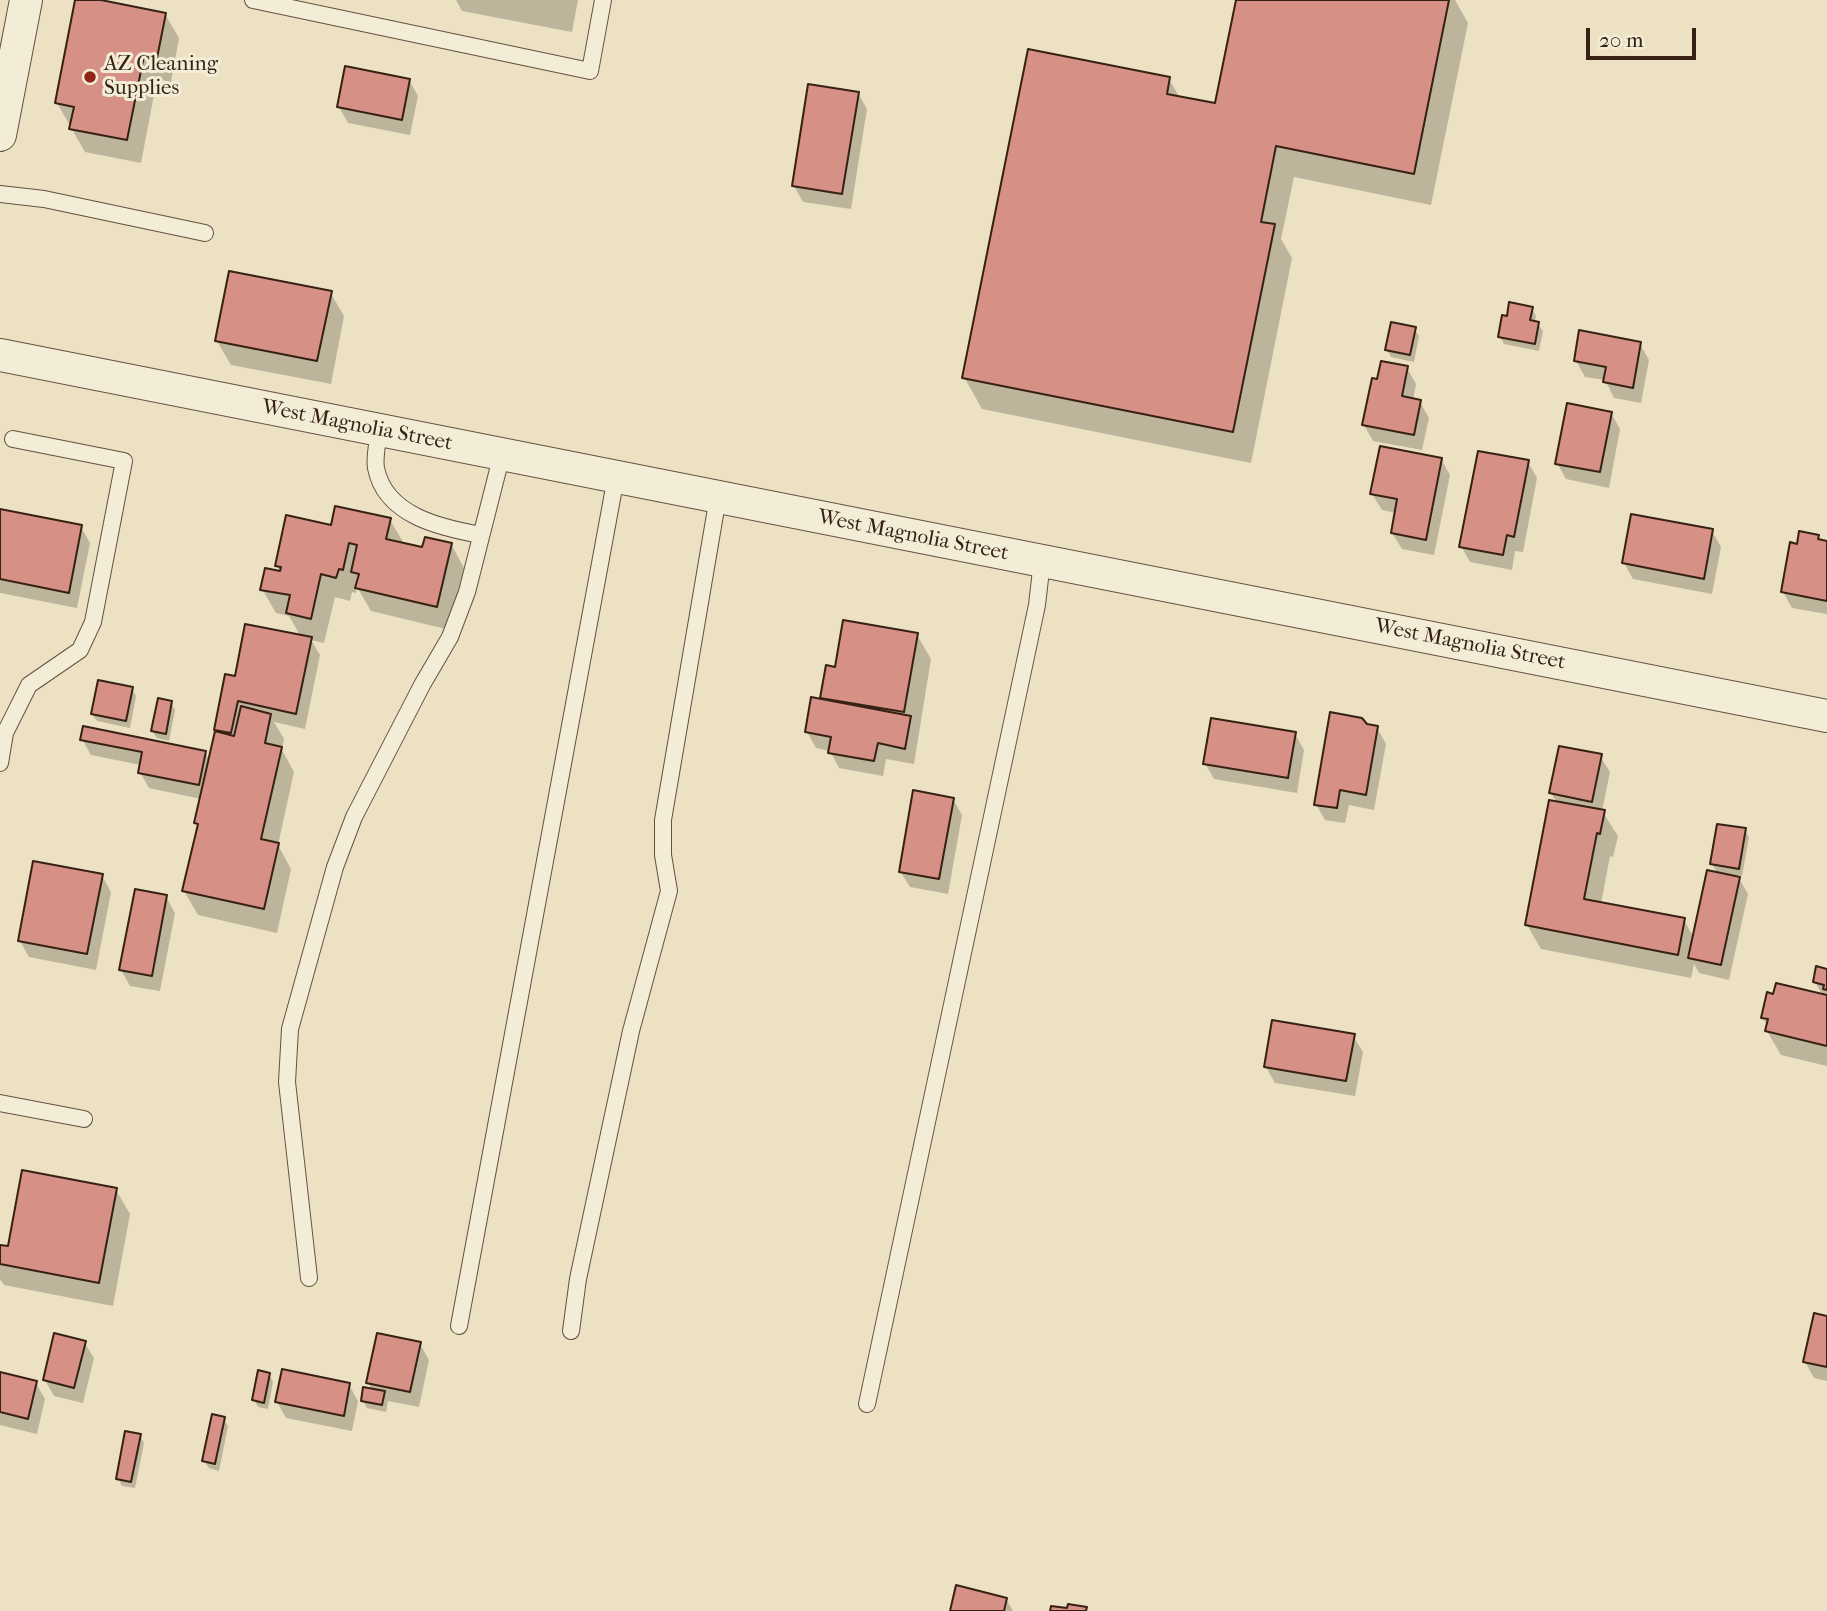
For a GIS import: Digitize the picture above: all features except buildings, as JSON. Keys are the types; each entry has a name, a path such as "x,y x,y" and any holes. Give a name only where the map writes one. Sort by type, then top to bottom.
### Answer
{"street":[{"path":"0,135 26,0"},
{"name":"West Magnolia Street","path":"0,355 1827,716"}],"lane":[{"path":"253,0 590,71 603,0"},
{"path":"0,194 44,199 205,233"},
{"path":"379,430 376,467 382,484 396,504 421,519 448,530 481,535"},
{"path":"0,763 3,733 29,685 80,650 93,622 124,461 13,439"},
{"path":"309,1278 286,1082 290,1029 335,867 354,817 422,685 450,637 467,592 502,454"},
{"path":"459,1326 616,477"},
{"path":"571,1331 578,1279 631,1031 669,891 663,855 663,820 718,497"},
{"path":"867,1405 1031,632 1042,561"},
{"path":"0,1103 84,1119"}],"place":[{"name":"AZ Cleaning Supplies","path":"90,77"}]}
